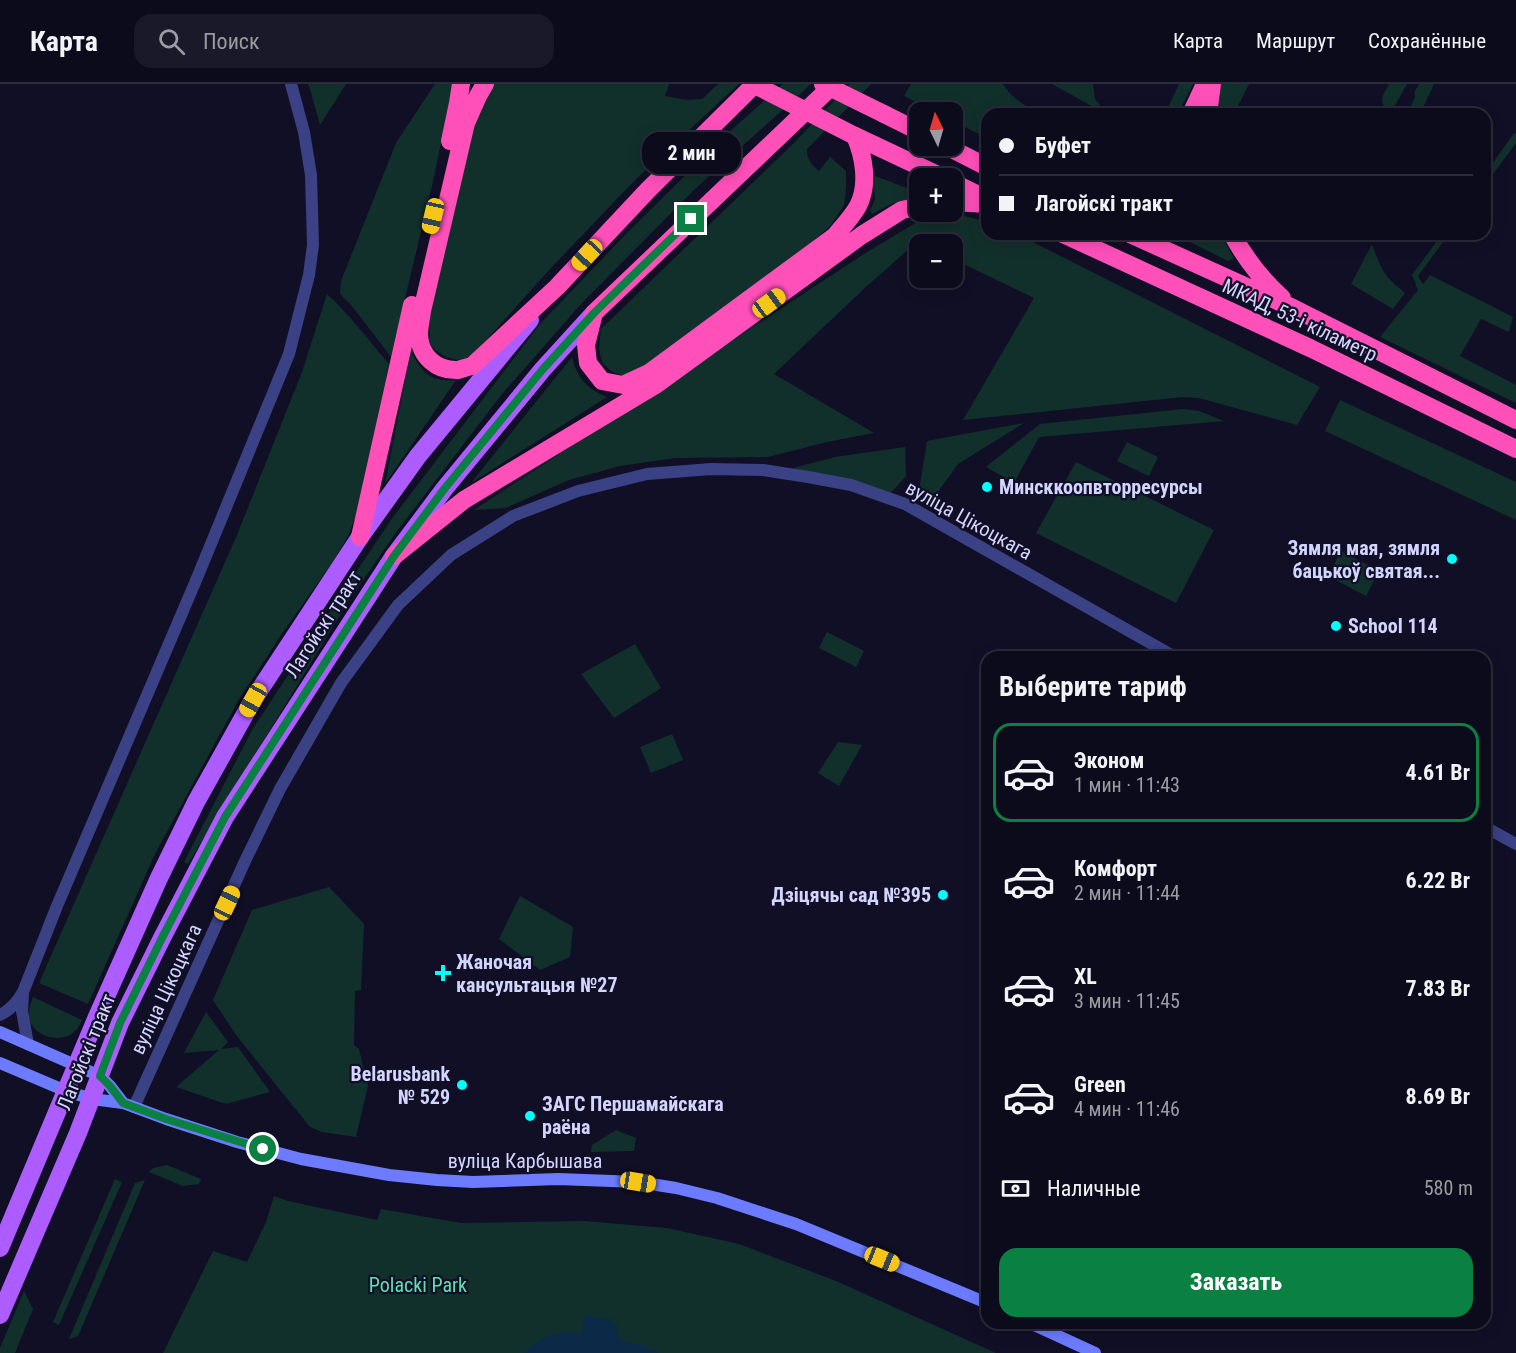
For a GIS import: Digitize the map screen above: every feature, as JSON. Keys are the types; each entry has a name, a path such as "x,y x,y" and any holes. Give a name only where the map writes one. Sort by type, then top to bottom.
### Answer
{"highway":[{"path":"360,537 461,84"},
{"path":"485,84 466,123 422,311 419,334 422,350 431,362 445,369 459,370 472,366 557,287"},
{"path":"754,84 923,168"},
{"name":"Лагойскі тракт","path":"557,287 648,190 754,84"},
{"path":"1194,108 1205,84"},
{"path":"1209,108 1212,84"},
{"path":"826,87 909,126"},
{"name":"Лагойскі тракт","path":"594,313 826,87"},
{"path":"594,313 586,345 588,363 602,381 623,385 649,373 835,236 852,217 860,203 863,186 863,162 855,136"},
{"path":"963,154 981,163"},
{"path":"963,187 981,196"},
{"path":"963,203 981,204"},
{"path":"394,556 464,500 657,384 862,235 902,210 909,208"},
{"name":"МКАД, 53-і кіламетр","path":"1076,240 1310,348 1516,449"},
{"name":"МКАД, 53-і кіламетр","path":"1143,240 1293,308 1516,420"},
{"path":"1235,240 1271,288 1293,308"}],"main road":[{"name":"Лагойскі тракт","path":"0,1248 76,1065 159,878 196,802 253,700 360,537 418,456 557,287"},
{"name":"Лагойскі тракт","path":"0,1315 92,1099 120,1023 225,817 394,556 445,488 535,378 594,313"},
{"path":"0,1032 100,1076 128,1105"},
{"name":"вуліца Карбышава","path":"0,1063 66,1091 92,1099 128,1105 237,1142 301,1159 437,1180 473,1182 602,1180 638,1182 676,1188 743,1205 796,1224 981,1301"},
{"path":"1043,1329 1095,1353"}],"street":[{"path":"0,1014 19,1000 23,992 57,906 193,589 289,354 309,275 314,245 312,175 304,132 291,84"},
{"name":"вуліца Цікоцкага","path":"128,1105 280,789 341,682 398,605 451,555 513,516 578,491 647,474 711,469 763,470 851,485 905,504 1164,651"},
{"path":"1491,830 1516,844"},
{"path":"23,992 22,1011 28,1044"}],"green space":[{"path":"308,84 346,84 320,125 310,89"},
{"path":"435,84 453,84 434,177 391,357 340,294 341,281 396,143"},
{"path":"493,84 669,84 665,96 687,100 702,99 718,84 739,84 633,182 550,269 471,357 457,360 446,357 435,350 430,343 429,316 472,130"},
{"path":"783,84 811,84 694,190 581,304 502,394 397,531 348,602 188,864 184,862 252,730 338,599 393,517 540,324 627,233 727,134"},
{"path":"850,84 871,84 807,149 809,159 819,171 830,157 846,171 844,205 831,225 797,256 644,369 624,376 612,372 602,362 599,349 601,329 793,144"},
{"path":"911,84 1003,84 1015,98 1029,108 981,108 981,135 963,126 963,102 916,102 904,96"},
{"path":"1052,84 1093,84 1095,99 1102,108 1095,108"},
{"path":"1179,84 1193,84 1181,108 1168,108"},
{"path":"1219,84 1249,84 1237,108 1214,108"},
{"path":"1389,84 1407,84 1394,108 1386,108 1382,103"},
{"path":"1419,84 1434,84 1423,108 1410,108"},
{"path":"1514,133 1516,134 1516,143 1491,177 1491,166"},
{"path":"873,175 909,189 909,200 891,204 872,214 870,211 875,199"},
{"path":"963,216 981,220 981,240 1029,240 1320,387 1297,425 1199,398 1183,397 963,420 1034,298 963,264 963,234 909,234 909,249 774,374 874,433 768,457 675,458 620,466 569,480 506,508 474,510 864,254 917,222 963,222"},
{"path":"1186,240 1224,240 1234,258 1228,261"},
{"path":"1438,240 1445,240 1418,276 1423,284 1430,275 1513,317 1509,332 1481,319 1460,356 1516,385 1516,403 1380,337 1418,290 1412,275"},
{"path":"1372,244 1384,272 1405,293 1393,309 1351,284"},
{"path":"327,294 389,364 360,505 348,536 334,560 279,638 220,734 155,854 88,1004 39,983 237,535 302,372"},
{"path":"411,351 423,370 433,378 456,380 385,484"},
{"path":"572,357 576,371 584,382 594,391 607,397 471,483"},
{"path":"1340,400 1516,482 1516,520 1325,431"},
{"path":"1183,409 1199,411 1224,421 1039,437 1014,483 986,467 1040,424"},
{"path":"1024,423 958,464 930,503 918,497 927,441"},
{"path":"1127,442 1158,457 1149,476 1117,461"},
{"path":"905,447 906,476 890,494 793,468 835,457"},
{"path":"1076,462 1214,530 1176,603 1036,533"},
{"path":"1341,551 1379,571 1366,596 1328,576"},
{"path":"827,632 864,651 856,667 819,648"},
{"path":"635,644 661,688 614,718 581,674"},
{"path":"672,734 683,760 651,773 640,747"},
{"path":"838,742 862,745 839,786 818,773"},
{"path":"329,887 364,924 361,990 355,991 354,1045 359,1049 368,1086 356,1137 322,1132 310,1127 236,1035 213,1000 252,910"},
{"path":"520,896 573,927 570,957 540,970 499,939"},
{"path":"33,997 82,1020 78,1028 68,1036 61,1038 40,1033 34,1028 29,1016"},
{"path":"206,1012 228,1042 221,1049 238,1047 270,1092 226,1104 176,1087 219,1050 184,1053"},
{"path":"616,1130 636,1138 634,1151 591,1152 592,1145"},
{"path":"167,1165 201,1179 199,1184 183,1186 149,1172 153,1168"},
{"path":"115,1179 122,1182 59,1325 53,1322"},
{"path":"145,1180 78,1336 69,1339 135,1183"},
{"name":"Polacki Park","path":"274,1196 377,1220 381,1209 461,1223 584,1221 667,1228 739,1244 836,1281 996,1353 163,1353 213,1251 247,1262 266,1222"},
{"path":"24,1291 33,1309 15,1353 0,1353 0,1348"}],"water":[{"path":"584,1316 613,1319 612,1324 618,1325 618,1337 621,1341 641,1345 659,1353 524,1353 544,1338 565,1333 582,1333"}],"place":[{"name":"Минсккоопвторресурсы","path":"987,487"},
{"name":"Зямля мая, зямля бацькоў святая...","path":"1452,559"},
{"name":"School 114","path":"1336,626"},
{"name":"Дзіцячы сад №395","path":"943,895"},
{"name":"Жаночая кансультацыя №27","path":"443,973"},
{"name":"Belarusbank № 529","path":"462,1085"},
{"name":"ЗАГС Першамайскага раёна","path":"530,1116"}],"route":[{"path":"263,1149 123,1103 100,1076 120,1023 225,817 394,556 445,488 543,369 594,313 691,219"}]}
